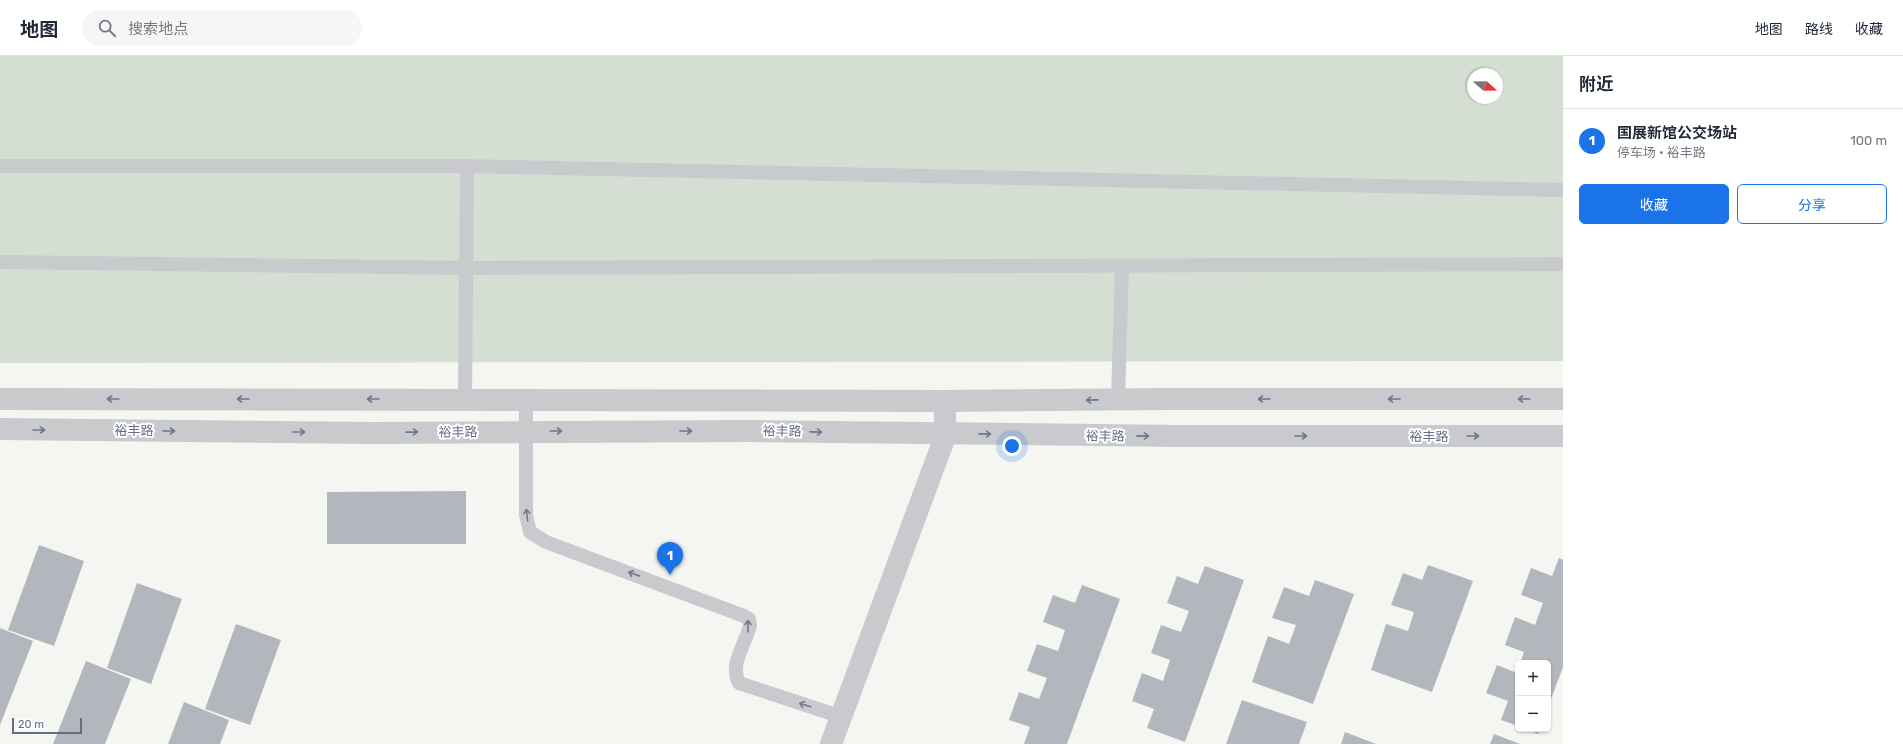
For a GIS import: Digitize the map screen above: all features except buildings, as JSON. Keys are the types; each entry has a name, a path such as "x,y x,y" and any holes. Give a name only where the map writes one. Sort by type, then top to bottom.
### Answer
{"street":[{"path":"0,399 944,401 1563,399"},
{"path":"831,744 946,434 944,401"},
{"name":"裕丰路","path":"0,429 373,432 749,431 1180,436 1563,436"}],"lane":[{"path":"0,166 467,166 1563,190"},
{"path":"465,400 467,166"},
{"path":"0,262 466,268 1563,264"},
{"path":"1118,400 1122,266"},
{"path":"526,400 526,515 530,532 546,542 744,616 749,619 750,625 736,664 735,675 739,683 842,717"}],"shaded area":[{"path":"0,56 1563,56 1563,361 0,363"}],"place":[{"name":"国展新馆公交场站","path":"670,575"}]}
